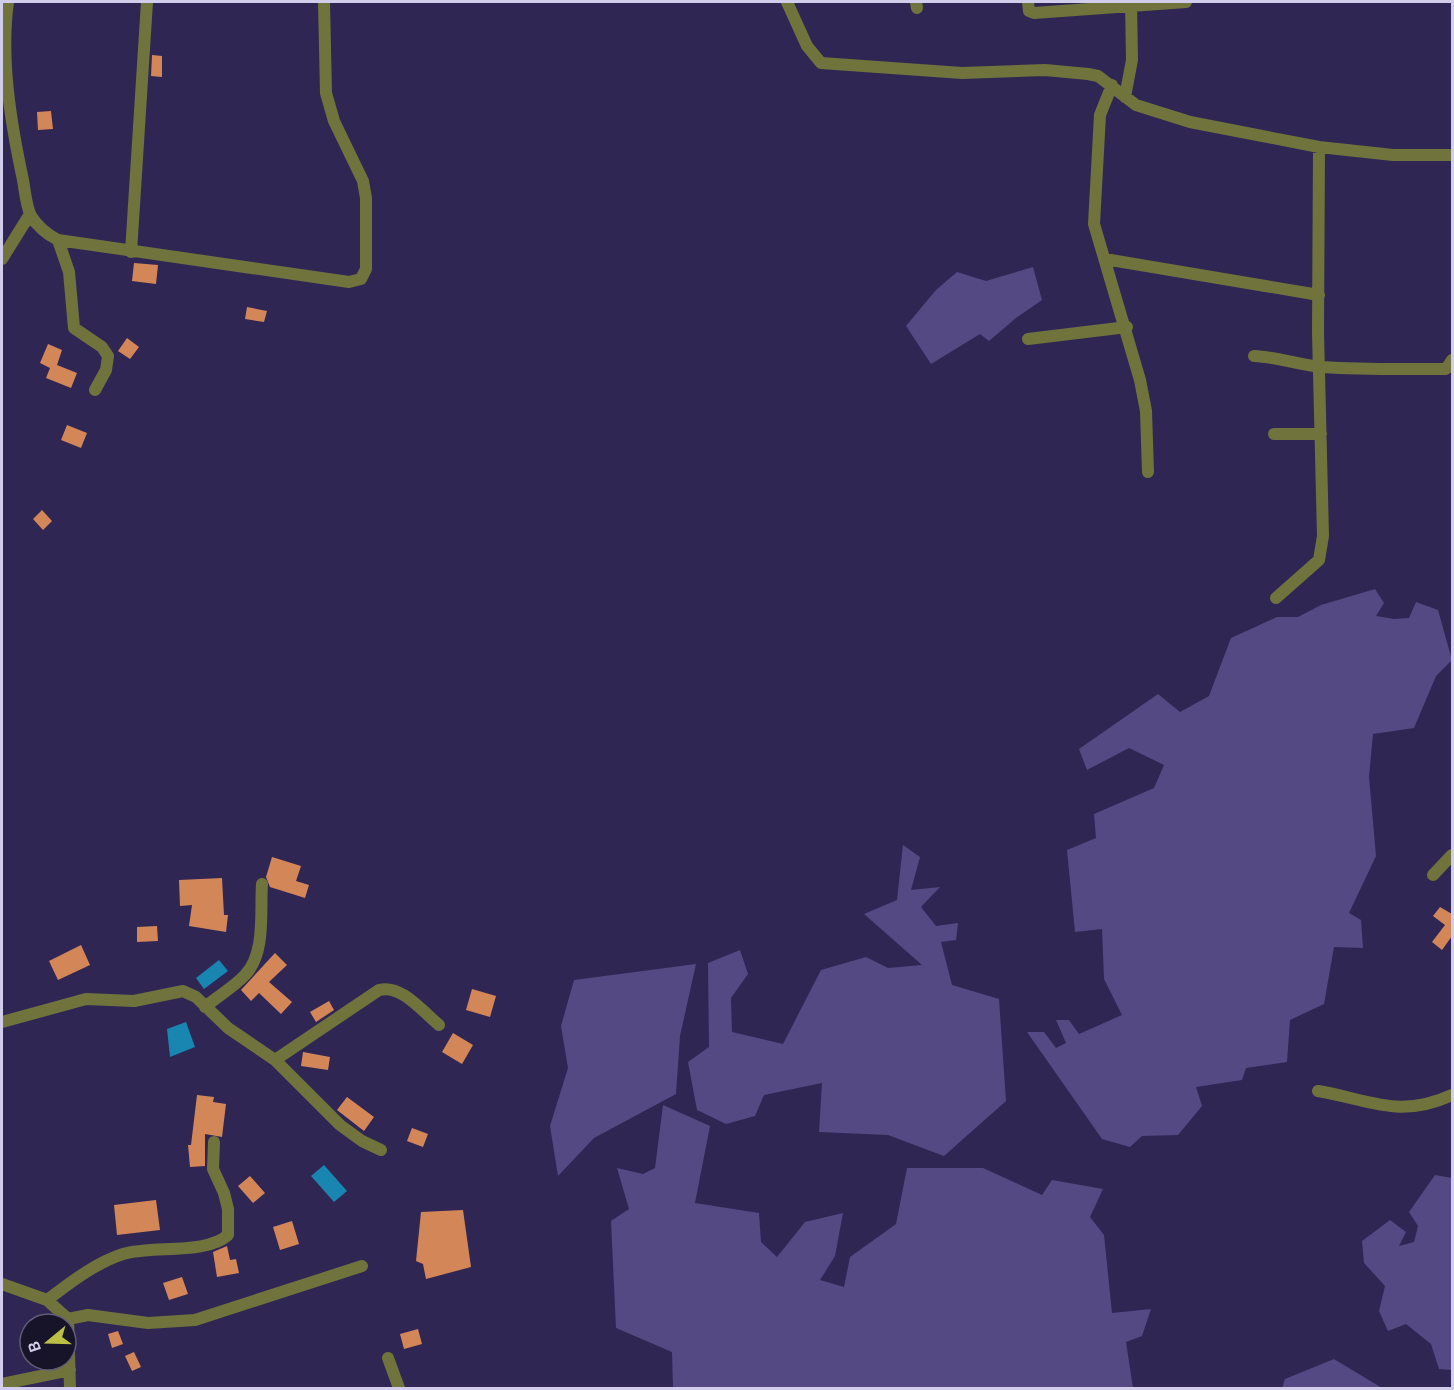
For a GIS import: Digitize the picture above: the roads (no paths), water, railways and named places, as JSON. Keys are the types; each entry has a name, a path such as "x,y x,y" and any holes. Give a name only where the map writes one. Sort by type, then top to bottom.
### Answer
{"street":[{"path":"8,2 4,37 8,81 30,214 40,229 58,240 349,282 361,279 366,269 366,198 363,182 329,108 326,93 324,2"},
{"path":"131,252 147,2"},
{"path":"787,2 807,46 821,63 962,73 1071,71 1098,76 1136,105 1190,122 1319,147 1393,155 1452,155"},
{"path":"1028,2 1029,11 1035,13 1132,3 1186,2"},
{"path":"1125,97 1132,60 1132,3"},
{"path":"1112,86 1100,115 1094,204 1097,236 1126,327 1146,411 1148,472"},
{"path":"1276,598 1319,560 1322,552 1319,147"},
{"path":"2,259 30,214"},
{"path":"58,240 69,272 74,328 102,347 108,356 106,370 95,390"},
{"path":"1106,259 1319,295"},
{"path":"1028,339 1126,327"},
{"path":"1254,356 1276,357 1320,366 1446,369 1452,360"},
{"path":"1274,434 1321,434"},
{"path":"1433,875 1452,855"},
{"path":"205,1007 239,980 251,967 259,938 262,884"},
{"path":"275,1060 379,990 389,987 398,991 439,1025"},
{"path":"2,1022 86,999 134,1001 183,991 196,997 228,1028 275,1060 340,1125 362,1141 381,1150"},
{"path":"1318,1091 1396,1108 1418,1107 1452,1095"},
{"path":"47,1300 84,1274 121,1255 221,1242 228,1235 228,1209 224,1193 213,1169 214,1142"},
{"path":"78,1317 88,1315 148,1323 195,1320 362,1266"},
{"path":"2,1284 47,1300 60,1312"},
{"path":"388,1358 399,1389"},
{"path":"2,1384 60,1372"},
{"path":"70,1372 70,1389"}],"water":[{"path":"219,960 228,971 204,989 196,978"},
{"path":"186,1022 195,1047 170,1057 167,1029"},
{"path":"324,1165 347,1191 334,1202 311,1176"}]}
